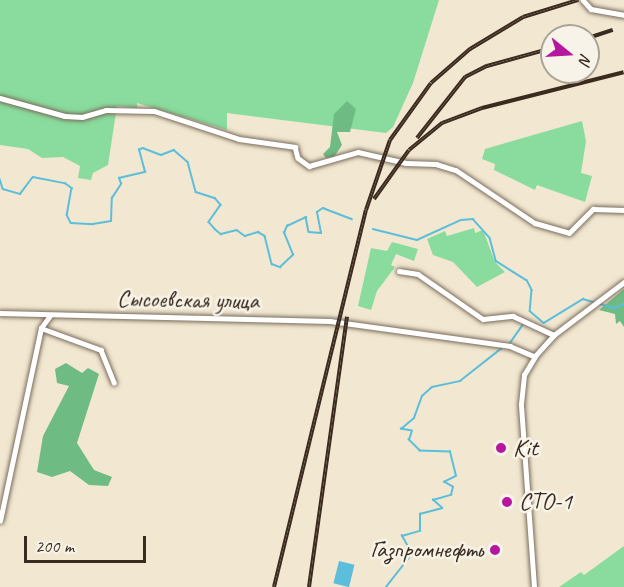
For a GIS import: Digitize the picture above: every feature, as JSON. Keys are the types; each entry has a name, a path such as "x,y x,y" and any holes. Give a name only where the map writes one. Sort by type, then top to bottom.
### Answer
{"street":[{"path":"583,0 591,9 624,15"},
{"path":"0,98 14,105 82,117 106,111 154,111 239,139 295,147 298,158 309,166 358,152 406,163 436,164 456,170 535,223 569,233 593,209 624,210"},
{"path":"399,271 418,274 483,320 513,316 555,335"},
{"path":"534,587 520,404 524,375 534,356 555,335 591,305 624,282"},
{"name":"Сысоевская улица","path":"0,313 34,316 330,321 510,346 534,356"},
{"path":"34,316 42,326 101,350 114,382"},
{"path":"0,522 42,326 52,316"}],"green space":[{"path":"0,0 439,0 413,83 393,127 386,133 227,113 227,130 137,103 137,108 117,106 108,165 93,173 91,180 78,178 80,166 63,157 42,158 28,149 0,145"},
{"path":"347,101 356,109 350,132 337,132 342,145 334,157 326,158 323,154 330,147 334,114"},
{"path":"582,121 586,141 581,173 592,176 585,202 537,185 535,190 494,170 495,164 482,159 485,149"},
{"path":"474,228 475,233 483,230 495,262 505,272 477,287 453,262 433,255 427,239 445,231 447,236"},
{"path":"392,242 418,249 414,261 396,254 391,265 395,267 377,291 371,310 358,306 371,248 387,251"},
{"path":"624,289 624,327 620,321 616,324 615,314 599,310"},
{"path":"66,363 82,373 88,368 99,374 77,443 94,470 112,477 108,486 89,485 70,471 52,477 37,472 43,436 69,386 57,383 55,369"},
{"path":"624,546 624,587 559,587 581,572 584,575"}],"water":[{"path":"339,561 355,565 349,587 333,583"}],"waterway":[{"path":"0,179 3,189 20,194 33,177 65,183 72,188 67,215 71,223 93,224 111,221 112,198 121,184 119,178 145,172 139,150 143,148 161,155 174,150 188,162 196,192 215,198 221,205 209,222 215,229 221,234 237,230 245,236 258,232 265,236 272,264 280,267 293,255 284,233 287,226 306,217 309,232 321,233 317,212 323,208 352,219"},
{"path":"373,229 417,240 461,220 473,219 490,238 496,261 527,280 532,290 530,311 544,323 583,299 614,308 624,304"},
{"path":"510,343 524,323"},
{"path":"386,587 412,554 402,536 420,531 420,514 442,508 433,500 451,495 453,487 444,482 456,476 450,452 420,451 409,440 412,431 401,429 414,418 422,396 432,387 460,381 502,348"}],"railway":[{"path":"274,587 366,210 390,140 431,83 470,49 523,17 578,0"},
{"path":"600,34 613,30"},
{"path":"417,138 465,77 487,66 540,51"},
{"path":"374,199 409,150 442,123 482,108 624,72"},
{"path":"309,587 347,317"}],"place":[{"name":"Kit","path":"501,448"},
{"name":"СТО-1","path":"507,502"},
{"name":"Газпромнефть","path":"495,550"}]}
